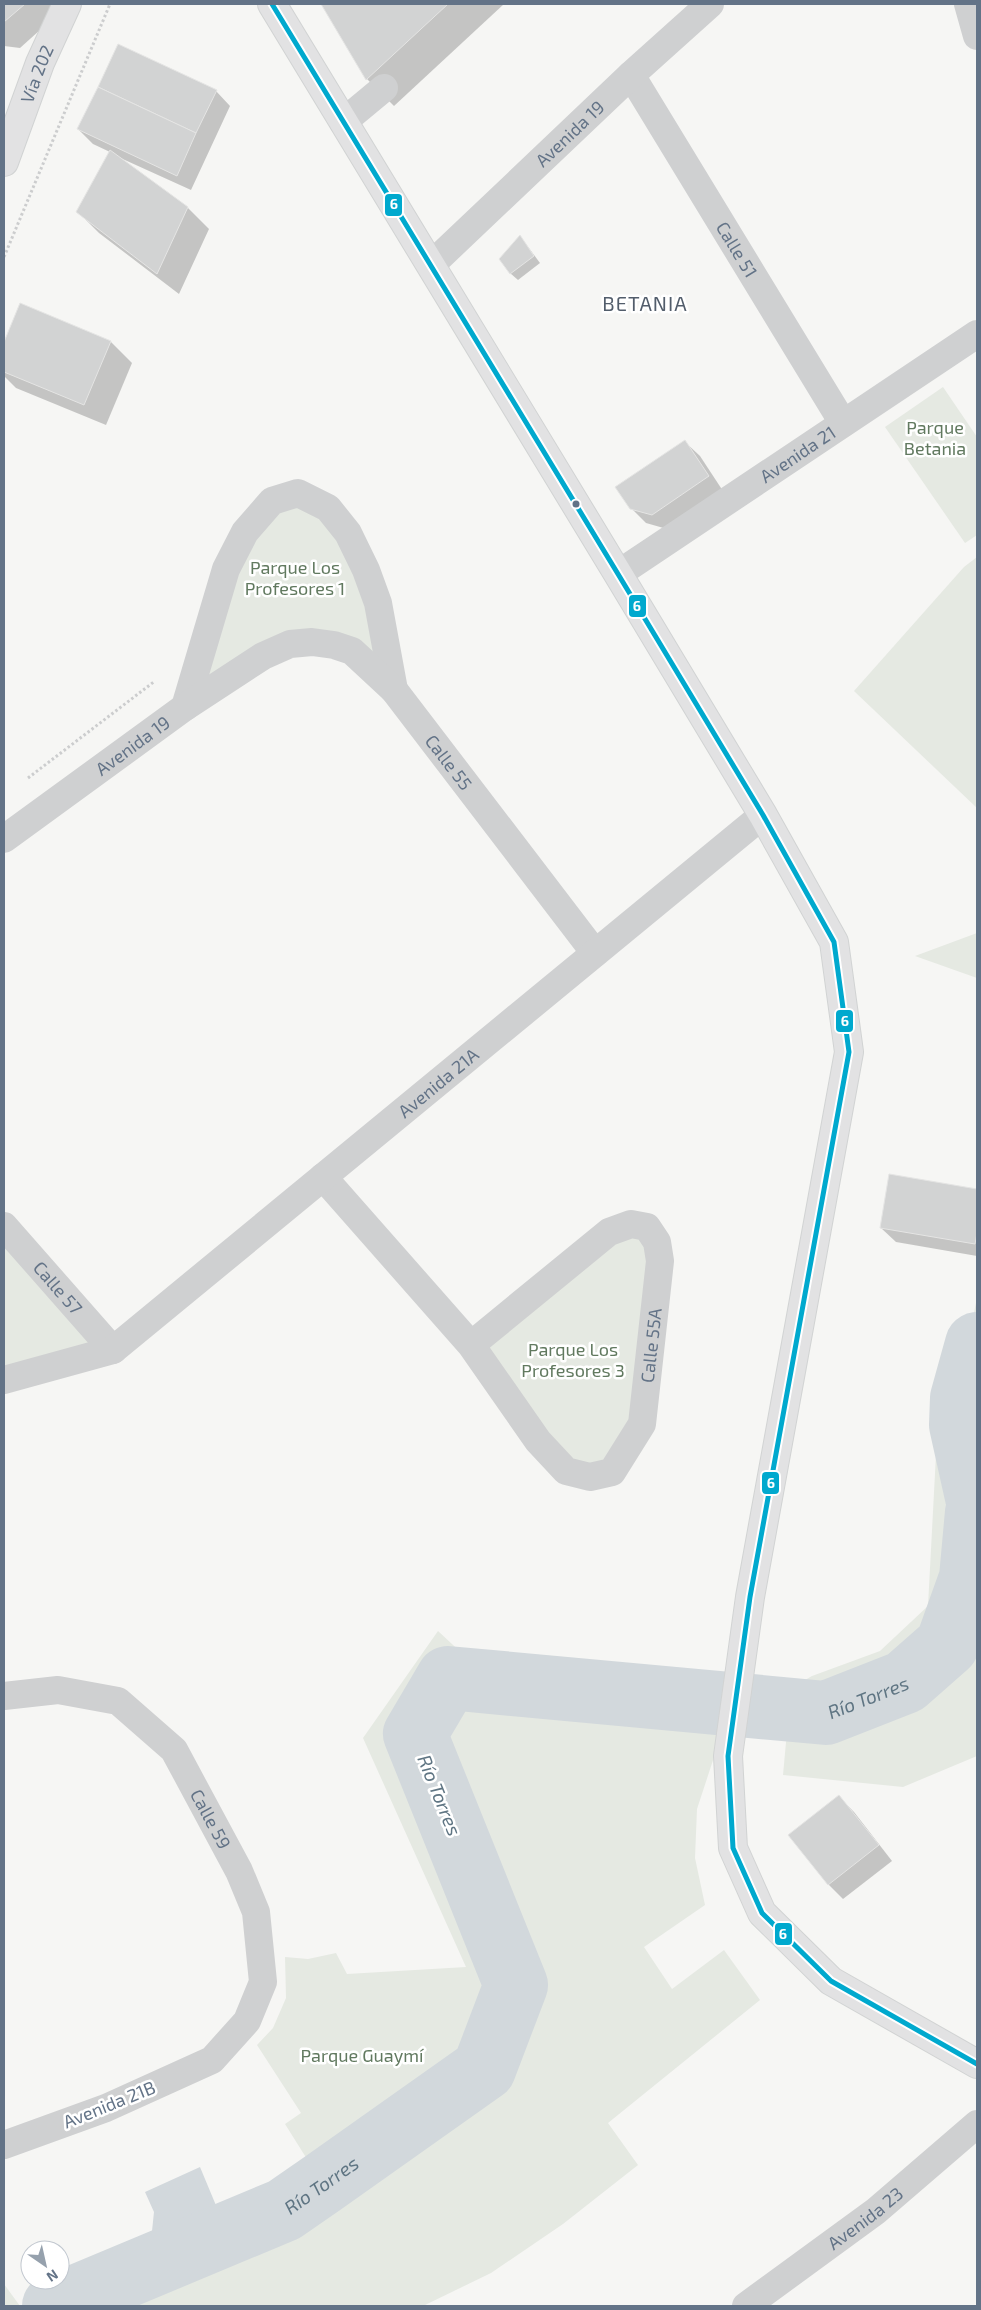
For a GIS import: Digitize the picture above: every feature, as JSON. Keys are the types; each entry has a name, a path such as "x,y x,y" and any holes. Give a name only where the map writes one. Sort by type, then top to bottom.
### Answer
{"main road":[{"path":"272,4 763,816 834,942 849,1052 750,1598 728,1756 733,1848 762,1913 831,1981 977,2064"},
{"name":"Vía 202","path":"4,162 40,63 64,7"}],"street":[{"name":"Avenida 19","path":"431,265 631,75 710,4"},
{"path":"968,4 977,36"},
{"name":"Calle 51","path":"631,75 843,424"},
{"path":"343,122 384,88"},
{"name":"Avenida 21","path":"618,574 977,334"},
{"path":"185,707 226,569 245,532 272,501 298,493 328,508 352,541 366,570 378,604 394,690"},
{"name":"Calle 55","path":"263,656 290,644 312,642 334,644 352,652 394,690 595,953"},
{"name":"Avenida 19","path":"4,839 185,707 263,656"},
{"name":"Avenida 21A","path":"113,1350 763,816"},
{"name":"Calle 55A","path":"323,1177 471,1345 538,1441 566,1471 590,1477 612,1472 642,1424 660,1261 657,1242 646,1227 631,1224 609,1232 471,1345"},
{"name":"Calle 57","path":"4,1226 113,1350"},
{"path":"4,1380 113,1350"},
{"name":"Calle 59","path":"4,1696 58,1690 118,1701 174,1750 239,1871 256,1912 264,1982 247,2021 212,2060"},
{"name":"Avenida 21B","path":"4,2145 106,2108 212,2060"},
{"name":"Avenida 23","path":"746,2306 876,2211 977,2124"}],"path":[{"path":"4,257 110,4"},
{"path":"26,779 155,681"}],"green space":[{"name":"Parque Betania","path":"943,387 977,437 977,535 965,543 885,427"},
{"name":"Parque Los Profesores 1","path":"298,493 348,533 394,690 312,642 185,707 226,569"},
{"path":"977,557 977,808 854,691 964,567"},
{"path":"977,933 977,978 915,956"},
{"path":"4,1226 113,1350 4,1380"},
{"name":"Parque Los Profesores 3","path":"609,1232 657,1242 642,1424 612,1472 566,1471 471,1345"},
{"path":"977,1298 977,1756 903,1787 783,1775 791,1688 812,1676 880,1651 928,1606 939,1398 973,1318"},
{"name":"Parque Guaymí","path":"438,1631 467,1658 738,1684 697,1809 695,1858 705,1905 644,1947 672,1989 724,1950 760,2000 608,2123 638,2165 563,2224 491,2273 423,2306 54,2306 284,2210 322,2183 285,2124 301,2113 257,2045 273,2028 286,1998 285,1957 308,1959 336,1953 347,1974 466,1967 363,1738"},
{"path":"4,2284 20,2306 4,2306"}],"shaded area":[{"path":"200,2167 225,2227 126,2270 116,2247 152,2231 154,2212 145,2192"}],"building":[{"path":"4,4 25,4 4,22"},
{"path":"321,4 448,4 366,80"},
{"path":"118,44 217,90 196,133 98,87"},
{"path":"98,87 196,133 177,176 77,129"},
{"path":"110,150 188,207 157,274 76,212"},
{"path":"520,235 534,256 510,274 499,259"},
{"path":"20,303 111,341 84,405 4,372 4,342"},
{"path":"685,440 709,476 652,515 630,509 615,487"},
{"path":"889,1174 977,1189 977,1233 975,1244 880,1228"},
{"path":"839,1795 879,1845 828,1885 788,1835"}],"waterway":[{"name":"Río Torres","path":"977,1344 962,1398 961,1425 977,1497"},
{"name":"Río Torres","path":"54,2306 284,2210 484,2069 516,1985 415,1734 448,1678 826,1713 905,1682 947,1645 971,1578 977,1512"}],"transit line":[{"name":"6","path":"272,4 763,815 834,942 849,1052 750,1597 728,1756 733,1848 762,1913 831,1981 977,2064"}],"district":[{"name":"BETANIA","path":"645,303"}]}
